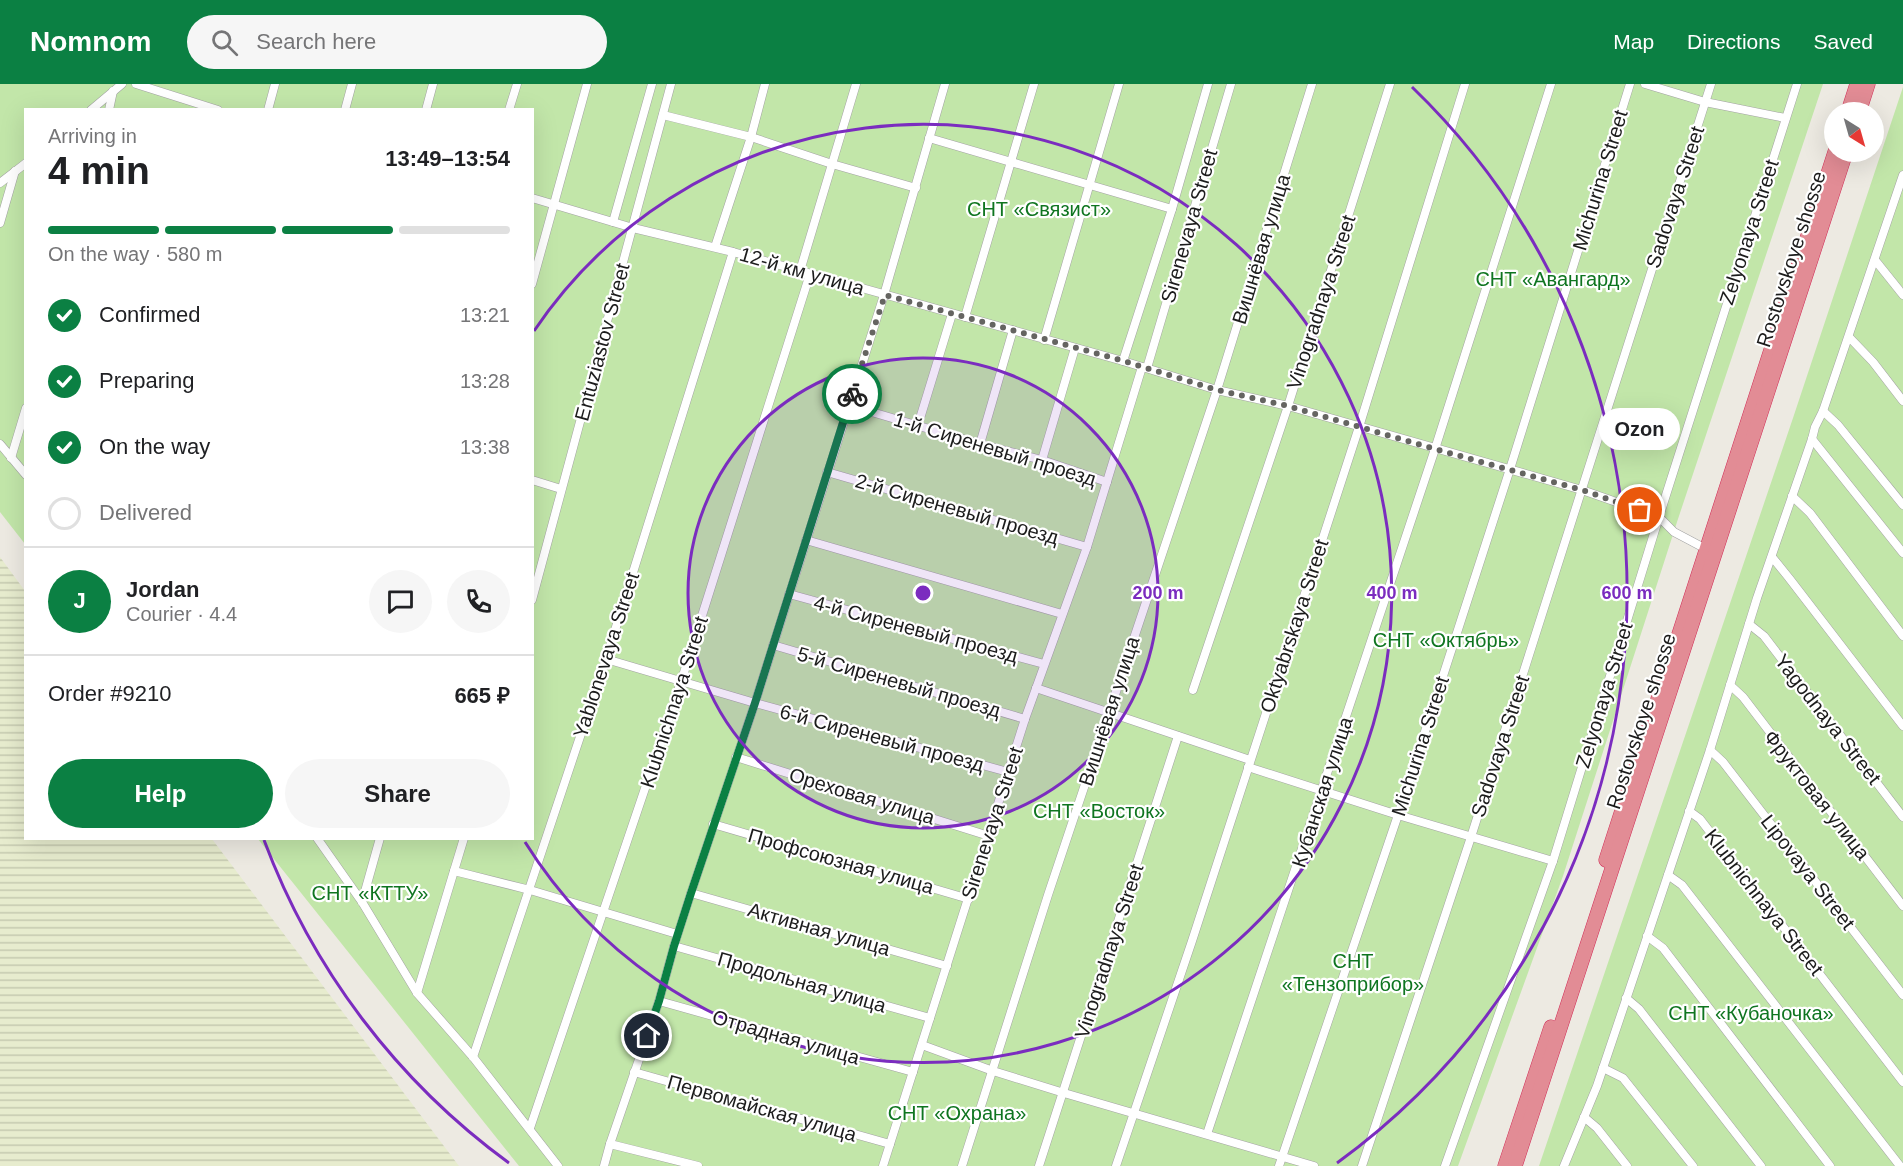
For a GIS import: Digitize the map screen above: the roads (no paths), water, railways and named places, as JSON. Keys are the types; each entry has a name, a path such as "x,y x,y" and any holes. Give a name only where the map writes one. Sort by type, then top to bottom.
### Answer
{"highway":[{"path":"1851,102 1857,84"},
{"path":"1862,102 1868,84"},
{"name":"Rostovskoye shosse","path":"1515,1166 1712,551 1767,358 1832,162"},
{"name":"Rostovskoye shosse","path":"1505,1166 1843,162"}],"street":[{"path":"93,108 122,84"},
{"path":"136,84 188,105 206,108"},
{"path":"269,108 275,84"},
{"path":"346,108 352,84"},
{"path":"427,108 433,84"},
{"path":"510,108 517,84"},
{"path":"534,276 587,84"},
{"path":"613,222 652,84"},
{"name":"Entuziastov Street","path":"534,592 671,84"},
{"path":"715,247 751,137 765,84"},
{"path":"800,271 856,84"},
{"path":"604,1166 885,295 945,84"},
{"path":"965,317 1034,84"},
{"path":"1044,340 1119,84"},
{"path":"1124,361 1172,209 1208,84"},
{"name":"Sirenevaya Street","path":"883,1166 1025,719 1087,547 1231,84"},
{"name":"Вишнёвая улица","path":"962,1166 1048,895 1217,390 1312,84"},
{"name":"Vinogradnaya Street","path":"1193,690 1288,406 1390,84"},
{"name":"Oktyabrskaya Street","path":"1116,1166 1359,427 1465,84"},
{"name":"Кубанская улица","path":"1207,1134 1435,449 1551,84"},
{"name":"Michurina Street","path":"1279,1166 1398,815 1510,469 1630,84"},
{"path":"1645,84 1706,102 1785,118"},
{"name":"Sadovaya Street","path":"1362,1166 1471,837 1711,84"},
{"name":"Zelyonaya Street","path":"1445,1166 1553,861 1659,517 1797,84"},
{"path":"110,108 114,91"},
{"path":"663,115 751,137 832,164 916,188"},
{"path":"929,138 1172,209"},
{"path":"0,183 24,164"},
{"path":"0,223 15,171"},
{"path":"1564,1166 1603,1068 1815,427 1823,411 1902,187 1903,175"},
{"name":"12-й км улица","path":"534,199 633,228 715,247 1124,361 1217,390 1288,406 1582,490 1659,517"},
{"name":"Yablonevaya Street","path":"473,1057 606,659 733,252"},
{"path":"1875,260 1903,296"},
{"name":"Klubnichnaya Street","path":"531,1128 681,682 810,274"},
{"path":"918,425 952,314"},
{"path":"980,444 1013,330"},
{"path":"1848,337 1873,362 1903,401"},
{"path":"1042,460 1075,348"},
{"name":"1-й Сиреневый проезд","path":"848,405 1042,460 1107,482"},
{"path":"1823,411 1838,425 1903,504"},
{"path":"11,458 24,415"},
{"path":"1812,439 1903,553"},
{"path":"0,444 24,473"},
{"name":"2-й Сиреневый проезд","path":"827,472 1087,547"},
{"path":"534,481 561,489"},
{"path":"1792,496 1810,513 1903,636"},
{"path":"1659,517 1674,532 1712,551"},
{"path":"806,540 1062,614"},
{"path":"1772,557 1903,726"},
{"name":"4-й Сиреневый проезд","path":"789,594 1044,664"},
{"name":"Yagodnaya Street","path":"1749,624 1764,636 1903,817"},
{"name":"5-й Сиреневый проезд","path":"773,645 1025,719"},
{"name":"6-й Сиреневый проезд","path":"606,659 755,703 1008,772"},
{"name":"Фруктовая улица","path":"1730,685 1743,697 1903,906"},
{"path":"1036,688 1178,736 1322,790 1553,861"},
{"name":"Vinogradnaya Street","path":"1039,1166 1178,736"},
{"name":"Lipovaya Street","path":"1710,750 1723,762 1903,995"},
{"name":"Ореховая улица","path":"736,757 988,836"},
{"name":"Klubnichnaya Street","path":"1689,811 1700,819 1903,1082"},
{"name":"Профсоюзная улица","path":"713,824 969,899"},
{"path":"318,840 362,902 417,993 531,1128 558,1166"},
{"path":"362,902 379,840"},
{"path":"417,993 463,840"},
{"path":"454,871 530,890 677,934"},
{"path":"1668,875 1683,885 1900,1166"},
{"name":"Активная улица","path":"691,893 947,966"},
{"path":"1647,936 1663,948 1830,1166"},
{"name":"Продольная улица","path":"674,946 930,1018"},
{"path":"1626,998 1639,1009 1761,1166"},
{"name":"Отрадная улица","path":"659,1001 913,1072"},
{"path":"922,1045 993,1071 1064,1093 1314,1166"},
{"path":"1603,1068 1623,1078 1693,1166"},
{"name":"Первомайская улица","path":"634,1072 890,1144"},
{"path":"1584,1117 1597,1128 1627,1166"},
{"path":"610,1144 698,1166"}],"place":[{"name":"Ozon","path":"1640,510"}],"park label":[{"name":"СНТ «Связист»","path":"1039,209"},
{"name":"СНТ «Авангард»","path":"1553,279"},
{"name":"СНТ «Октябрь»","path":"1446,640"},
{"name":"СНТ «Восток»","path":"1099,811"},
{"name":"СНТ «КТТУ»","path":"370,893"},
{"name":"СНТ «Тензоприбор»","path":"1353,972"},
{"name":"СНТ «Кубаночка»","path":"1751,1013"},
{"name":"СНТ «Охрана»","path":"957,1113"}]}
